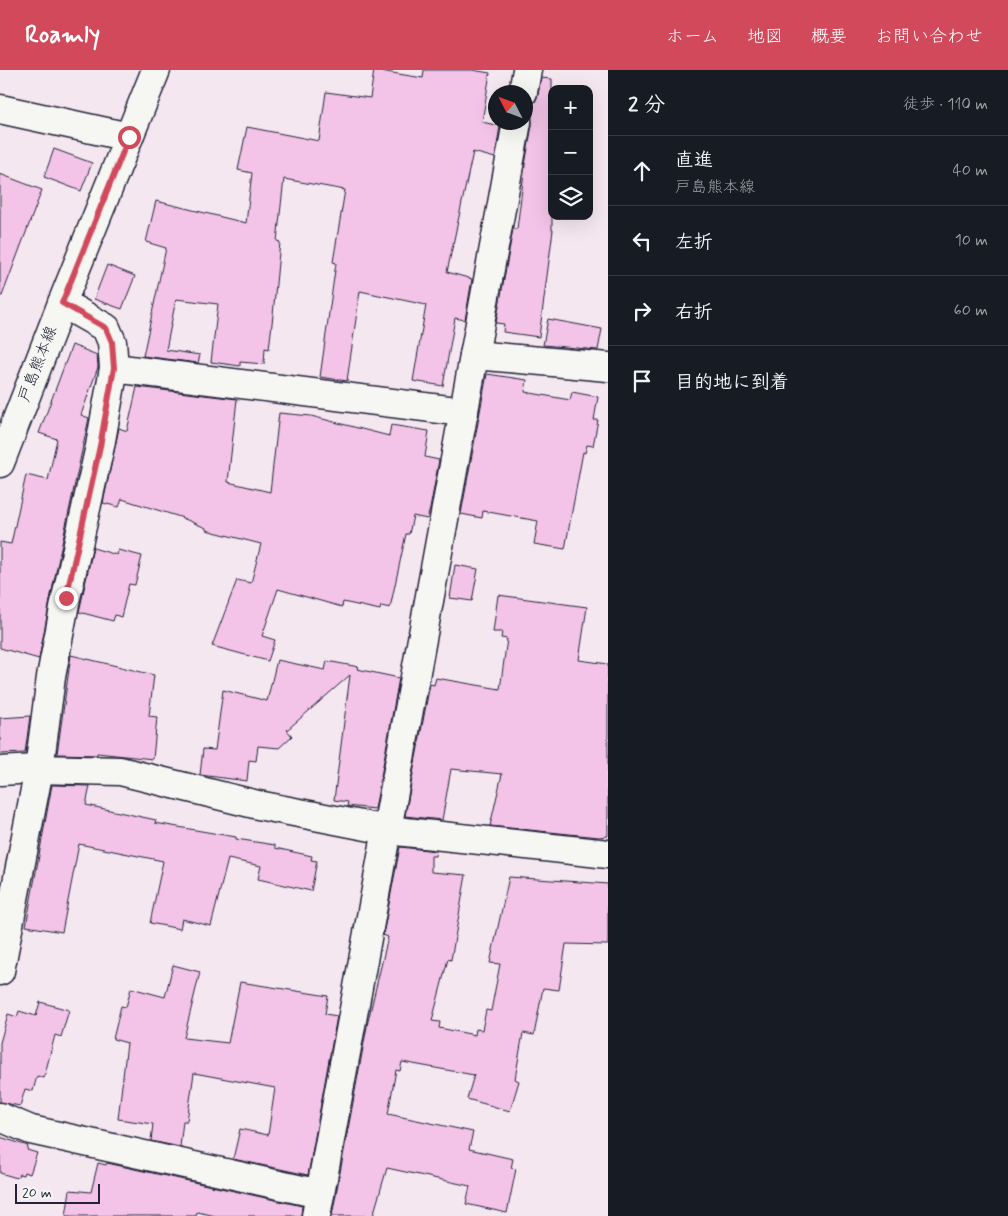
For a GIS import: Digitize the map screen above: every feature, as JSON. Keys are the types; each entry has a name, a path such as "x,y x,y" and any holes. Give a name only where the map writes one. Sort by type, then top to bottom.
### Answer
{"street":[{"name":"戸島熊本線","path":"0,462 156,70"},
{"path":"524,85 527,70"},
{"path":"0,109 129,137"},
{"path":"0,1117 31,1130 318,1205 516,130"},
{"path":"0,971 39,769 51,677 66,598 100,446 114,368 112,342 106,328 62,303"},
{"path":"474,355 608,367"},
{"path":"114,368 464,412"},
{"path":"0,771 39,769 120,771 258,804 387,830 608,854"}],"building":[{"path":"374,70 423,78 424,70 472,70 490,73 482,122 488,123 488,130 499,130 495,158 473,152 447,272 472,279 465,320 455,318 443,386 413,381 426,305 360,291 347,381 320,377 336,263 333,262 345,190 284,179 277,241 280,242 273,315 269,349 265,348 264,364 240,362 240,366 211,362 218,304 176,299 166,350 200,355 198,363 143,356 166,248 146,242 156,201 246,223 252,173 238,170 247,127 319,141 326,92 370,98"},
{"path":"541,78 552,79 552,85 548,85 548,220 552,220 553,230 539,337 503,332 504,324 496,323 513,229 517,229 525,165 531,130 533,130 533,103 538,95"},
{"path":"54,149 92,163 81,191 44,177"},
{"path":"0,174 42,190 2,296 0,296"},
{"path":"107,265 135,276 122,309 94,299"},
{"path":"548,319 602,329 598,350 543,345"},
{"path":"72,345 97,355 98,367 81,415 89,418 39,659 0,648 0,542 11,544 26,475 48,480 57,439 39,433"},
{"path":"487,374 527,380 525,392 570,400 572,392 598,397 594,420 598,420 593,446 587,445 585,453 583,452 565,549 534,544 538,521 483,511 482,518 461,514"},
{"path":"137,387 237,399 228,482 270,492 279,413 311,416 389,436 391,425 429,431 425,457 439,460 430,509 427,519 413,516 409,534 406,534 390,608 381,606 380,610 343,602 342,607 278,589 262,636 275,640 268,661 212,646 237,580 251,583 261,544 206,530 206,528 180,517 122,499 119,507 103,503 119,428 127,431"},
{"path":"93,548 117,555 118,550 142,556 135,585 129,584 121,617 115,615 113,621 79,612"},
{"path":"455,565 478,569 472,601 450,598"},
{"path":"498,595 587,607 579,660 608,664 608,836 599,837 490,826 502,774 451,769 442,820 405,816 430,684 434,685 436,678 500,689 507,639 501,638 502,632 493,632"},
{"path":"71,655 154,675 149,716 157,717 153,759 97,753 97,755 57,754"},
{"path":"277,660 325,670 327,661 359,667 357,669 399,678 375,809 347,806 348,802 334,800 350,675 287,730 292,736 279,748 258,746 256,761 249,760 247,781 200,775 203,749 215,750 223,690 267,701"},
{"path":"30,716 25,753 0,754 0,718"},
{"path":"52,785 90,786 86,805 156,820 155,823 275,845 275,848 312,856 311,860 317,861 311,891 258,879 261,866 228,859 211,926 182,919 180,929 150,923 163,861 79,844 62,932 26,926"},
{"path":"400,847 436,851 435,856 431,856 431,872 466,875 451,960 448,959 432,1021 440,1022 439,1028 475,1035 476,1029 482,1030 486,1010 491,1011 500,964 490,963 509,877 608,884 608,945 566,944 559,990 543,988 534,1035 523,1033 515,1079 519,1081 510,1111 467,1099 474,1075 402,1062 400,1071 396,1070 388,1114 473,1132 469,1149 513,1159 511,1168 516,1169 507,1213 466,1204 470,1186 387,1168 373,1216 332,1216 368,1021 388,937 383,935"},
{"path":"173,965 200,972 184,1038 228,1043 240,982 328,996 325,1014 337,1016 308,1175 233,1159 240,1129 268,1135 275,1088 194,1073 187,1121 183,1121 180,1147 151,1141 153,1124 118,1119 127,1043 113,1039 121,1006 126,1007 131,988 165,997"},
{"path":"40,1002 69,1010 61,1037 55,1035 44,1078 37,1076 33,1091 25,1089 20,1106 0,1102 0,1043 8,1014 17,1017 19,1011 36,1016"},
{"path":"0,1137 28,1146 27,1150 37,1153 30,1174 24,1172 23,1175 19,1174 17,1178 0,1173"},
{"path":"98,1163 106,1165 107,1163 302,1206 301,1216 216,1216 197,1212 196,1216 66,1216 70,1190 91,1192"}],"route":[{"path":"66,598 100,446 114,368 112,342 106,328 62,303 129,137"}]}
